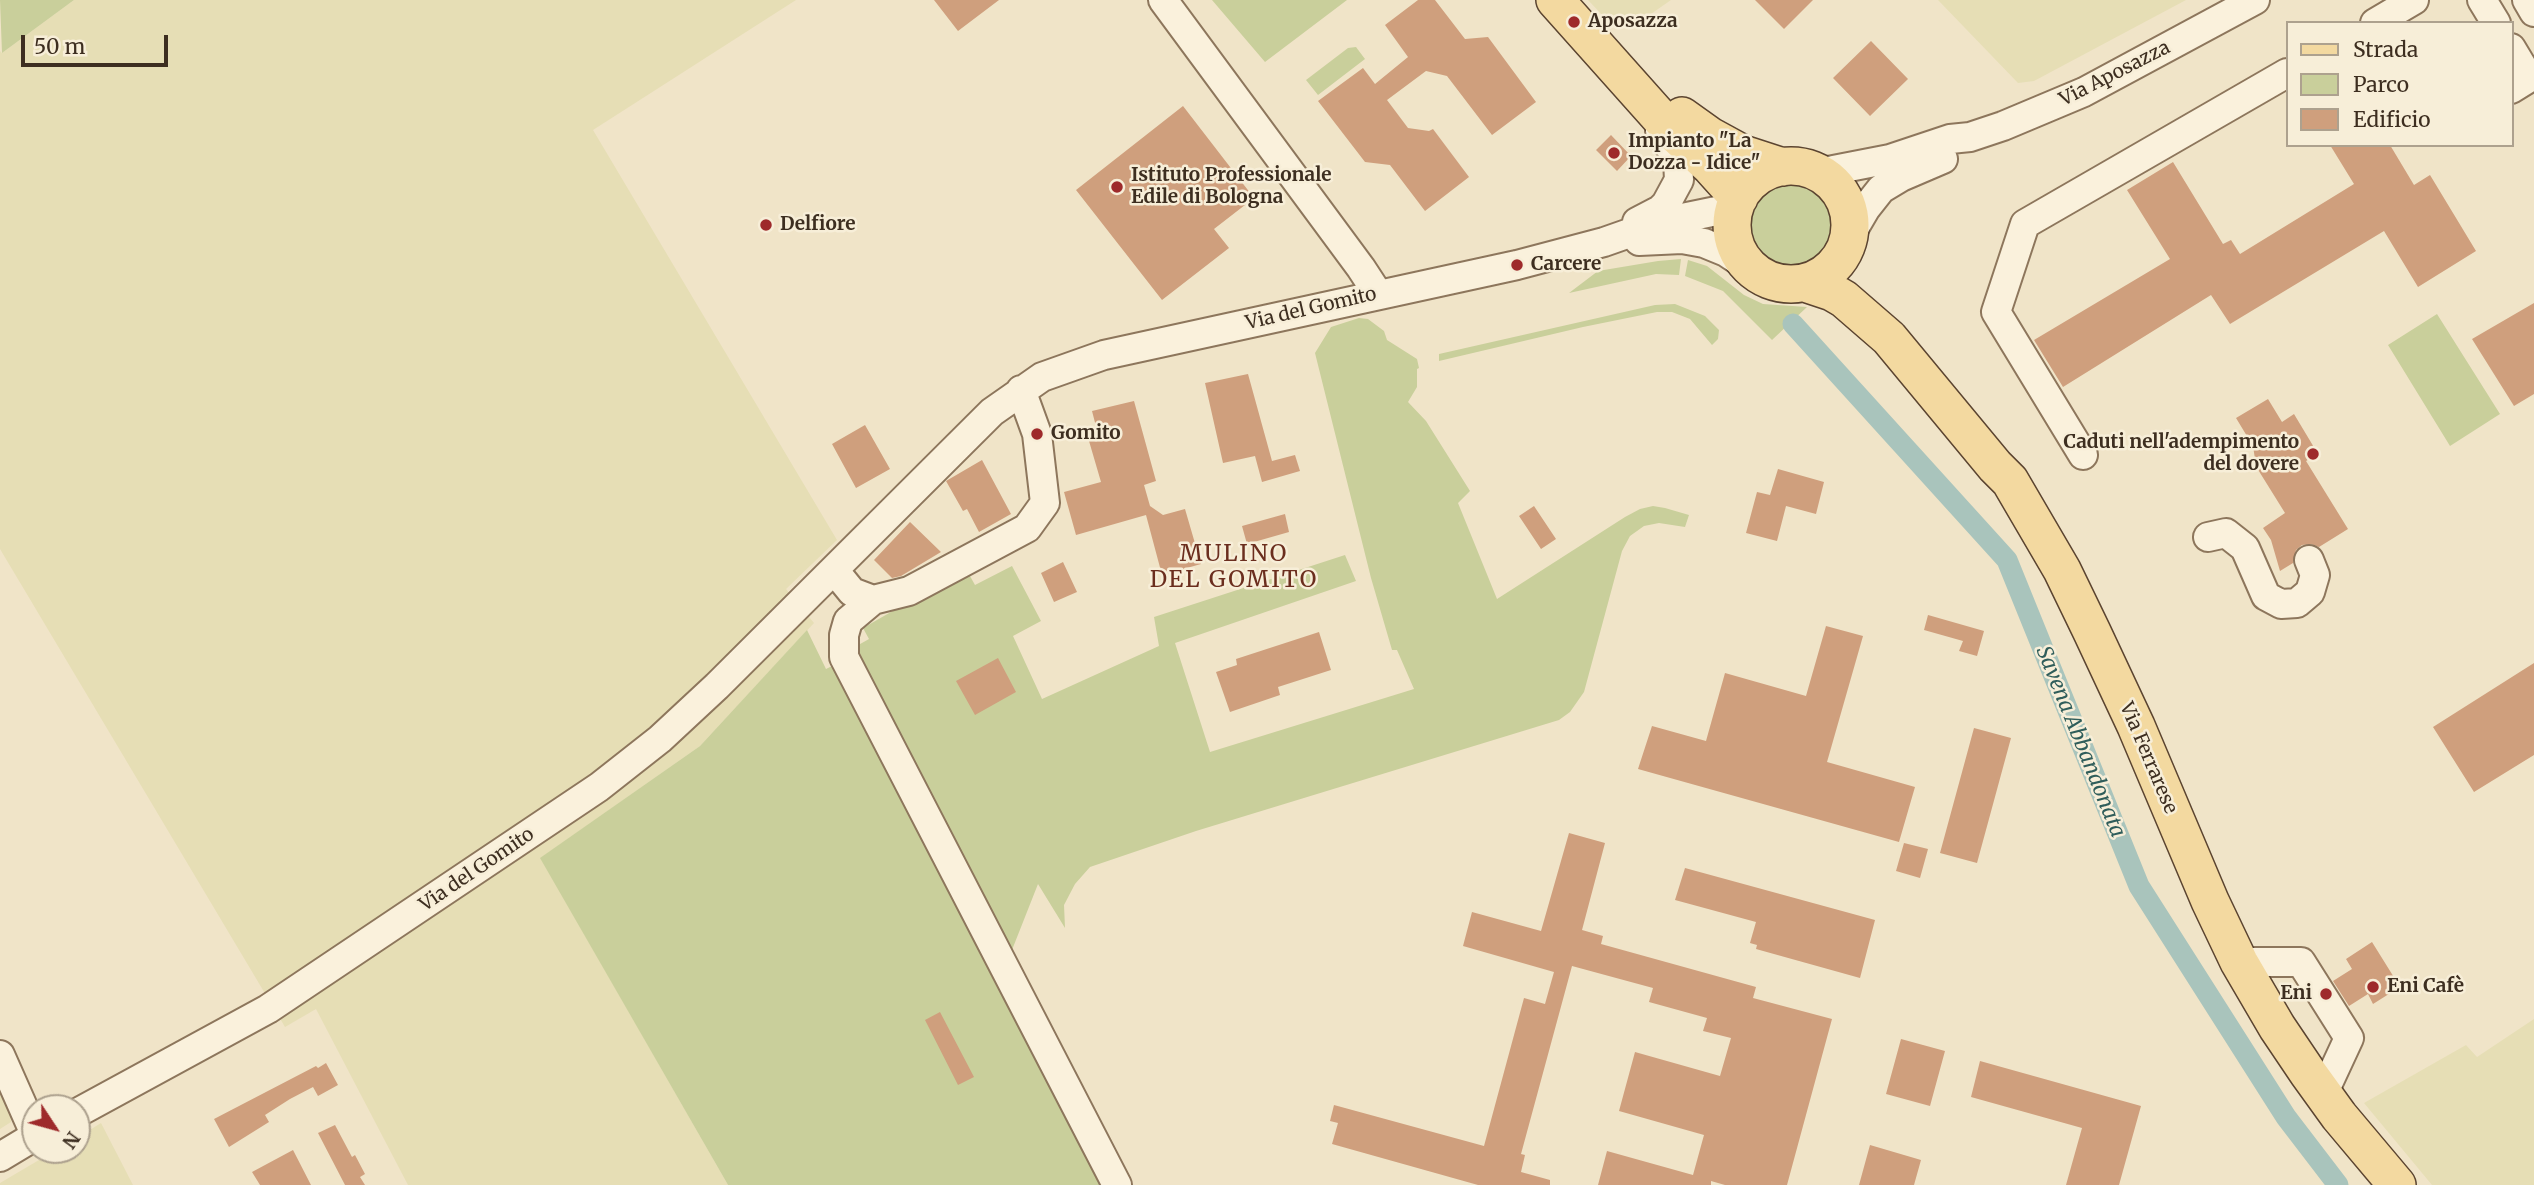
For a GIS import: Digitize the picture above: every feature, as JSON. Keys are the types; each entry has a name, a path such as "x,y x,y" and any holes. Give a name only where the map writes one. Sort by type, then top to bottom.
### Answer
{"main road":[{"path":"1555,0 1671,131 1711,167 1737,202"},
{"path":"1644,98 1669,107 1710,136 1743,154 1830,181 1844,200 1850,221 1848,241 1860,278 1875,302 1889,338"},
{"path":"1800,170 1758,177 1737,202 1733,221 1735,242 1740,254 1753,270 1763,277 1781,283 1805,283 1832,292 1889,338"},
{"path":"1805,283 1826,273 1848,241"},
{"name":"Via Ferrarese","path":"1889,338 2010,481 2062,570 2136,726 2204,889 2239,962 2277,1027 2323,1094 2397,1185"}],"street":[{"path":"1163,0 1362,268 1378,294"},
{"name":"Via Aposazza","path":"1800,170 1868,164 1950,139 1970,137 2084,92 2255,0"},
{"path":"2482,0 2495,21"},
{"path":"2527,0 2534,12"},
{"path":"2381,21 2415,9"},
{"path":"2513,51 2529,78 2513,88"},
{"path":"2083,455 1996,312 2025,224 2286,74"},
{"path":"1605,242 1624,228 1660,210 1671,198 1679,180 1678,160 1651,117 1644,98"},
{"name":"Via Aposazza","path":"1848,241 1866,208 1881,189 1901,177 1965,151 1970,137"},
{"name":"Via del Gomito","path":"91,1105 268,1009 599,787 660,739 717,686 965,438 992,412 1021,390 1053,373 1104,355 1517,265 1605,242 1658,223 1737,202"},
{"name":"Via del Gomito","path":"1605,242 1672,239 1703,243 1726,252 1753,270"},
{"path":"1021,390 1037,434 1045,503 1027,528 909,591 873,600 848,621 844,635 844,657 1117,1185"},
{"path":"2208,537 2226,533 2245,548 2266,596 2281,604 2297,603 2310,592 2315,575 2309,560"},
{"path":"834,570 852,592 873,600"},
{"path":"2239,962 2301,962 2349,1038 2323,1094"},
{"path":"0,1055 21,1103"},
{"path":"0,1157 21,1144"}],"shaded area":[{"path":"74,0 796,0 593,130 837,540 786,589 814,623 700,746 541,858 728,1185 408,1185 316,1009 285,1027 0,549 0,51 2,53"},
{"path":"1588,0 1671,0 1638,23 1628,16 1606,19"},
{"path":"1938,0 2186,0 2034,81 2018,83"},
{"path":"2534,1019 2534,1185 2432,1185 2364,1103 2466,1045 2477,1057"},
{"path":"0,1080 9,1098 11,1122 0,1129"},
{"path":"101,1123 133,1185 0,1185 32,1164 91,1164 91,1129"}],"green space":[{"path":"0,0 74,0 2,53"},
{"path":"1212,0 1347,0 1265,62"},
{"path":"1356,47 1365,59 1318,95 1306,80 1348,48"},
{"path":"1791,181 1808,184 1822,194 1832,208 1835,225 1832,242 1822,256 1808,266 1791,269 1774,266 1760,256 1750,242 1747,225 1750,208 1760,194 1774,184"},
{"path":"1681,259 1679,275 1656,274 1569,293 1598,271"},
{"path":"1688,260 1707,266 1744,295 1763,304 1807,307 1772,340 1723,291 1685,276"},
{"path":"1675,304 1705,316 1719,330 1718,339 1712,345 1690,319 1672,312 1657,312 1439,361 1439,354 1655,305"},
{"path":"2437,314 2500,414 2450,446 2388,345"},
{"path":"1359,318 1368,319 1384,331 1387,340 1417,359 1417,387 1408,402 1426,421 1470,491 1458,503 1497,599 1640,509 1653,506 1689,515 1685,527 1659,523 1644,526 1630,536 1622,551 1584,692 1570,712 1559,720 1196,831 1090,867 1075,884 1064,905 1065,928 1038,884 1010,955 853,648 869,639 863,628 966,569 975,585 1012,566 1041,621 1013,636 1042,699 1159,646 1154,617 1345,555 1356,581 1175,643 1210,752 1414,689 1397,650 1392,650 1371,578 1315,353 1331,327"},
{"path":"807,630 826,669 840,662 1104,1185 728,1185 540,858 700,746"}],"building":[{"path":"934,0 999,0 958,31"},
{"path":"1418,0 1435,0 1465,39 1488,37 1536,102 1492,135 1447,76 1426,71 1387,100 1408,128 1429,131 1433,129 1469,177 1425,211 1390,165 1365,162 1318,101 1363,68 1375,84 1408,57 1385,25"},
{"path":"1755,0 1813,0 1784,29"},
{"path":"1871,41 1908,79 1870,116 1833,78"},
{"path":"1183,106 1254,198 1214,229 1229,248 1162,300 1076,190"},
{"name":"Impianto \"La Dozza - Idice\"","path":"1611,135 1631,156 1617,171 1596,150"},
{"path":"2331,147 2391,147 2414,185 2430,175 2476,251 2418,287 2384,231 2230,324 2211,295 2063,387 2034,340 2170,259 2127,190 2173,162 2223,244 2231,240 2240,254 2354,184"},
{"path":"2534,303 2534,394 2514,406 2472,339"},
{"path":"1248,374 1272,461 1295,455 1300,471 1262,482 1255,456 1223,463 1205,383"},
{"path":"2268,399 2282,422 2294,414 2318,454 2306,461 2348,529 2319,547 2302,545 2296,550 2293,563 2280,571 2271,540 2263,528 2285,513 2252,460 2255,459 2253,446 2236,418"},
{"path":"1134,401 1156,481 1144,485 1150,506 1163,515 1185,509 1201,564 1162,575 1146,515 1076,535 1064,492 1101,482 1089,441 1099,438 1092,411"},
{"path":"865,425 890,469 856,488 832,444"},
{"path":"982,460 1011,514 979,532 967,509 963,511 946,481"},
{"path":"1778,469 1824,482 1816,514 1786,506 1777,541 1746,533 1757,492 1770,495"},
{"path":"1534,506 1556,539 1541,549 1519,516"},
{"path":"1285,514 1289,532 1247,544 1242,526"},
{"path":"910,522 941,552 901,576 892,578 874,560"},
{"path":"1063,562 1077,592 1054,602 1041,573"},
{"path":"1928,615 1984,631 1977,656 1959,651 1963,641 1924,630"},
{"path":"1826,626 1863,636 1827,762 1915,787 1899,842 1638,769 1652,726 1706,741 1725,673 1806,696"},
{"path":"1319,632 1331,670 1278,687 1280,695 1230,712 1216,672 1237,665 1236,659"},
{"path":"998,658 1016,692 975,715 956,681"},
{"path":"2534,663 2534,755 2474,792 2433,727"},
{"path":"1974,728 2011,738 1977,863 1940,853"},
{"path":"1569,833 1605,843 1582,930 1603,936 1601,944 1756,987 1753,998 1832,1019 1787,1185 1725,1185 1711,1181 1711,1185 1598,1185 1607,1151 1693,1175 1704,1135 1619,1111 1635,1052 1720,1076 1731,1038 1703,1031 1707,1018 1649,1002 1653,988 1572,966 1521,1154 1525,1155 1521,1172 1550,1180 1550,1185 1478,1185 1332,1144 1338,1123 1330,1121 1334,1105 1484,1146 1524,998 1545,1004 1554,972 1463,946 1472,912 1541,931"},
{"path":"1904,843 1928,849 1920,878 1896,871"},
{"path":"1685,868 1875,920 1860,978 1756,949 1757,945 1750,943 1756,922 1675,900"},
{"path":"2372,942 2400,987 2373,1004 2368,994 2349,1006 2333,981 2352,969 2346,959"},
{"path":"940,1012 974,1077 958,1085 925,1020"},
{"path":"1901,1039 1945,1051 1930,1106 1886,1094"},
{"path":"1980,1061 2141,1106 2119,1185 2066,1185 2082,1128 1971,1097"},
{"path":"326,1063 338,1085 318,1096 313,1087 290,1099 265,1115 269,1122 229,1147 214,1119"},
{"path":"335,1125 352,1157 355,1155 365,1174 360,1177 365,1185 345,1185 318,1133"},
{"path":"1870,1145 1921,1160 1914,1185 1859,1185"},
{"path":"293,1150 311,1185 260,1185 252,1172"}],"waterway":[{"name":"Savena Abbandonata","path":"1793,324 2007,560 2139,886 2286,1117 2338,1185"}],"place":[{"name":"Aposazza","path":"1574,22"},
{"name":"Impianto \"La Dozza - Idice\"","path":"1614,153"},
{"name":"Istituto Professionale Edile di Bologna","path":"1117,187"},
{"name":"Delfiore","path":"766,225"},
{"name":"Carcere","path":"1517,265"},
{"name":"Gomito","path":"1037,434"},
{"name":"Caduti nell'adempimento del dovere","path":"2313,454"},
{"name":"Eni Cafè","path":"2373,987"},
{"name":"Eni","path":"2326,994"}],"district":[{"name":"MULINO DEL GOMITO","path":"1234,567"}]}
